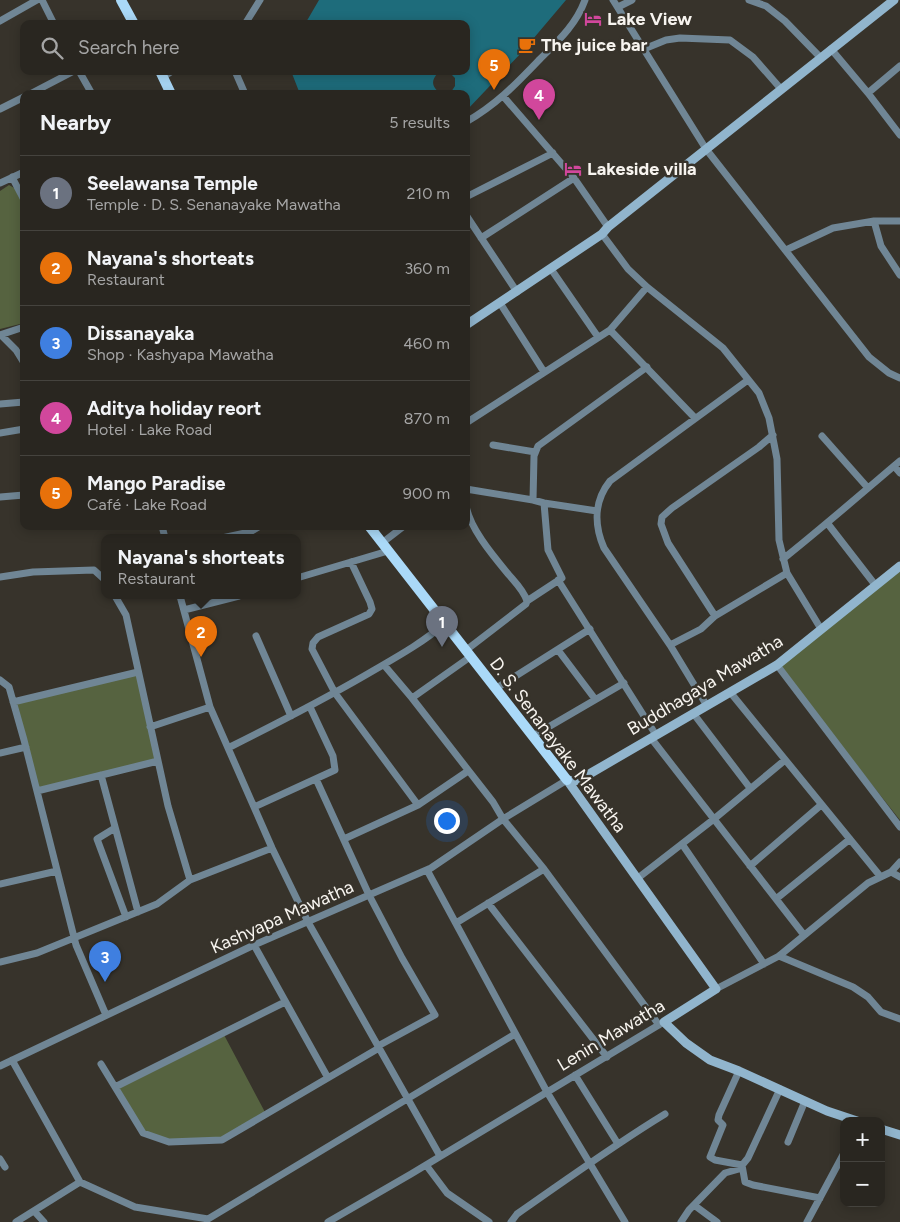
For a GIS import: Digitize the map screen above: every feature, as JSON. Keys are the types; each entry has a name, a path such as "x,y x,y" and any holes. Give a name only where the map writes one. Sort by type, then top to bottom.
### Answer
{"main road":[{"path":"121,0 132,20"},
{"path":"470,320 517,292 605,230 894,0"},
{"path":"162,75 169,90"},
{"name":"D. S. Senanayake Mawatha","path":"372,530 567,780 716,989"},
{"name":"Buddhagaya Mawatha","path":"567,780 574,781 586,776 777,665 900,566"},
{"name":"Lenin Mawatha","path":"661,1023 716,989"},
{"path":"661,1023 710,1060 780,1089 826,1111 845,1117"},
{"path":"885,1130 900,1135"}],"street":[{"path":"0,21 37,0"},
{"path":"42,0 52,20"},
{"path":"248,20 260,0"},
{"path":"470,120 487,110 503,96 567,31 580,13 585,0"},
{"path":"632,0 616,3 706,149 869,357 900,378"},
{"path":"749,0 766,3 821,58"},
{"path":"644,49 666,40 680,38 730,40 753,57 781,89"},
{"path":"831,50 868,93 900,135"},
{"path":"868,93 900,66"},
{"path":"38,90 66,75"},
{"path":"81,75 90,90"},
{"path":"236,75 243,90"},
{"path":"503,96 574,178 628,269 647,287 723,348 759,393 765,406 773,435 777,459 779,540 783,559 787,574 821,629"},
{"path":"0,110 20,99"},
{"path":"470,195 553,153"},
{"path":"0,183 20,174"},
{"path":"12,177 20,192"},
{"path":"481,238 574,178"},
{"path":"470,221 517,292"},
{"path":"786,250 833,228 874,221 900,221"},
{"path":"874,221 881,246 899,273"},
{"path":"551,269 598,337"},
{"path":"470,420 610,330 647,287"},
{"path":"500,303 544,372"},
{"path":"20,328 0,335 20,356"},
{"path":"610,330 695,418"},
{"path":"533,500 535,452 538,446 647,367"},
{"path":"707,706 670,645 604,548 598,535 597,511 601,495 610,481 748,380"},
{"path":"0,404 20,402"},
{"path":"0,433 20,429"},
{"path":"715,616 668,543 661,524 662,517 773,435"},
{"path":"822,436 868,488"},
{"path":"493,445 535,452"},
{"path":"783,559 828,524 842,508 897,464 900,473"},
{"path":"470,490 533,500 544,504 597,511"},
{"path":"0,497 20,495"},
{"path":"412,698 468,654 526,604 527,601 562,578 548,550 544,504"},
{"path":"470,516 495,558 524,593 527,601"},
{"path":"828,524 876,586"},
{"path":"241,534 253,530"},
{"path":"301,577 351,562 385,547 400,530"},
{"path":"351,562 372,609 369,614 318,637 313,642 312,649 335,693 418,804"},
{"path":"0,577 33,572 94,570 101,576"},
{"path":"670,645 701,629 715,616 787,574"},
{"path":"558,580 624,683 653,736 714,819 804,935"},
{"path":"118,599 126,615 168,806 190,880"},
{"path":"181,599 210,707 272,848 308,922 440,1156"},
{"path":"184,610 227,599"},
{"path":"228,748 310,707 384,665 431,635 444,624"},
{"path":"495,689 590,629"},
{"path":"256,636 291,716"},
{"path":"558,650 594,699"},
{"path":"384,665 412,698 661,1023"},
{"path":"777,665 900,827"},
{"path":"13,702 138,672"},
{"path":"0,680 9,687 74,938 106,1015"},
{"path":"532,736 624,683"},
{"path":"730,692 880,876"},
{"path":"150,727 210,707"},
{"path":"254,807 334,770 333,756 310,707"},
{"path":"693,713 750,788"},
{"path":"0,753 26,747"},
{"path":"37,790 158,760"},
{"path":"638,878 714,819 785,760"},
{"path":"344,840 418,804 468,771"},
{"path":"100,775 138,912"},
{"path":"101,1064 143,1133 169,1142 222,1140 435,1015 369,895 316,779"},
{"name":"Kashyapa Mawatha","path":"0,1066 254,945 427,870 503,819 567,780"},
{"path":"750,866 821,805"},
{"path":"115,828 97,839 126,917"},
{"path":"776,899 850,839"},
{"path":"682,844 764,964"},
{"path":"0,962 36,953 138,912 157,904 190,880 272,848"},
{"name":"Lenin Mawatha","path":"716,989 779,956 868,883 891,872 900,862"},
{"path":"456,922 544,869"},
{"path":"427,870 547,1092 625,1222"},
{"path":"0,884 57,871"},
{"path":"891,872 900,876"},
{"path":"488,903 606,1057"},
{"path":"254,945 328,1078"},
{"path":"779,956 853,987 868,997 881,1012 900,1019"},
{"path":"114,1087 285,1002"},
{"name":"Lenin Mawatha","path":"328,1222 661,1023"},
{"path":"12,1060 80,1182 135,1207 208,1219 516,1034"},
{"path":"739,1071 719,1115 718,1120 723,1125 710,1157 715,1160 742,1165"},
{"path":"575,1075 618,1144"},
{"path":"681,1222 694,1205 725,1173 739,1169 748,1158 780,1089"},
{"path":"788,1142 805,1101"},
{"path":"511,1222 518,1214 590,1163 665,1114"},
{"path":"0,1159 5,1167"},
{"path":"807,1222 840,1160"},
{"path":"426,1165 447,1193 489,1222"},
{"path":"742,1165 745,1182 753,1186 820,1198"},
{"path":"16,1222 80,1182"},
{"path":"694,1205 717,1222"},
{"path":"34,1211 44,1222"}],"green space":[{"path":"9,185 16,189 20,198 20,324 0,329 0,191"},
{"path":"900,567 900,820 777,665"},
{"path":"138,672 158,761 37,791 13,702"},
{"path":"223,1033 266,1114 222,1140 169,1142 143,1133 115,1087"}],"water":[{"path":"319,0 566,0 522,52 470,107 470,90 452,90 455,86 455,78 452,75 470,75 470,20 307,20"},
{"path":"293,75 437,75 433,84 437,90 298,90"}],"place":[{"name":"Lake View","path":"593,19"},
{"name":"The juice bar","path":"527,45"},
{"name":"Mango Paradise","path":"494,90"},
{"name":"Aditya holiday reort","path":"539,120"},
{"name":"Lakeside villa","path":"573,169"},
{"name":"Seelawansa Temple","path":"442,647"},
{"name":"Nayana's shorteats","path":"201,657"},
{"name":"Dissanayaka","path":"105,982"}]}
